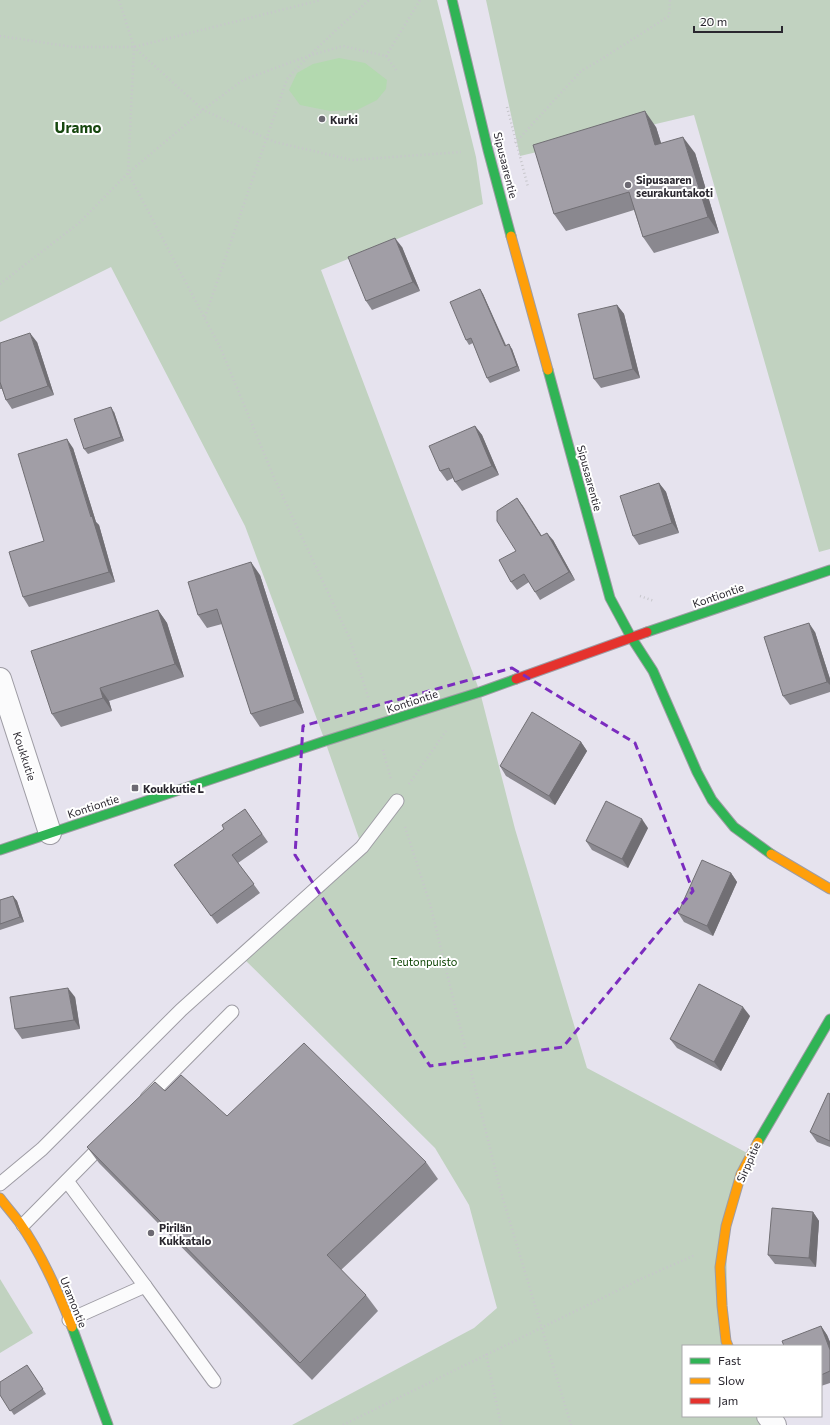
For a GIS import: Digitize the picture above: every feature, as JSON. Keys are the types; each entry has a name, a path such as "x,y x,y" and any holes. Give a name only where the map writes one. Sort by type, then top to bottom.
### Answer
{"street":[{"name":"Sipusaarentie","path":"452,0 488,150 610,598 631,637 653,671 697,772 712,800 734,827 766,851 830,889"},
{"name":"Kontiontie","path":"0,850 325,741 480,692 631,637 830,570"},
{"name":"Koukkutie","path":"0,679 50,833"},
{"name":"Sirppitie","path":"728,1345 722,1306 720,1267 726,1226 740,1174 763,1131 830,1019"},
{"name":"Uramontie","path":"0,1198 23,1225 46,1265 69,1320 108,1425"},
{"path":"769,1417 775,1425"}],"lane":[{"path":"0,1184 42,1149 181,1010 362,847 397,801"},
{"path":"138,1108 232,1012"},
{"path":"23,1225 111,1136"},
{"path":"67,1181 214,1382"},
{"path":"69,1320 145,1286"}],"path":[{"path":"0,36 74,46 134,46 321,0"},
{"path":"205,317 287,79 308,56 334,34 369,0"},
{"path":"386,56 420,0"},
{"path":"134,46 202,110 274,142 352,160 488,150 516,142 581,71 669,16 670,0"},
{"path":"0,284 79,223 128,173 202,110 243,80 308,56 343,46 386,56 396,71"},
{"path":"397,801 449,727"},
{"path":"343,1425 642,1278 699,1254 724,1240"},
{"path":"486,1354 501,1425"}],"highlighted area":[{"path":"512,668 635,743 693,891 563,1047 430,1066 295,855 303,726"}],"green space":[{"name":"Teutonpuisto","path":"0,0 437,0 476,157 483,204 321,270 480,692 515,829 587,1068 751,1155 726,1226 728,1345 682,1345 682,1417 769,1417 775,1425 292,1425 474,1328 497,1308 469,1205 435,1148 241,956 362,847 325,741 245,526 111,267 0,322"},
{"path":"486,0 830,0 830,549 819,552 694,115 520,156"},
{"path":"0,1279 33,1333 0,1353"}],"shaded area":[{"path":"339,58 365,63 387,80 386,89 377,100 357,110 330,111 300,105 289,90 297,73 313,64"}],"building":[{"name":"Sipusaaren seurakuntakoti","path":"645,111 655,145 683,137 708,217 643,237 629,192 554,214 533,145"},
{"path":"395,238 413,282 366,301 348,257"},
{"path":"480,289 505,346 509,344 517,366 487,378 471,338 466,340 450,302"},
{"path":"617,305 633,369 594,379 578,314"},
{"path":"30,333 48,386 6,400 0,382 0,343"},
{"path":"111,407 121,437 84,449 74,419"},
{"path":"475,426 492,466 455,482 449,468 440,471 429,446"},
{"path":"67,439 109,572 23,597 9,552 44,541 18,454"},
{"path":"659,483 672,523 633,536 620,496"},
{"path":"517,498 541,536 547,533 569,572 535,592 524,574 511,582 499,560 516,551 497,521 497,511"},
{"path":"251,562 295,700 251,714 217,609 198,615 188,582"},
{"path":"158,610 175,664 100,688 103,698 52,714 31,651"},
{"path":"809,623 827,682 783,696 764,637"},
{"path":"532,712 581,742 549,796 500,766"},
{"path":"606,801 642,819 622,859 586,841"},
{"path":"245,809 262,834 232,855 254,884 211,916 174,865 224,829 222,825"},
{"path":"702,860 731,873 707,926 678,913"},
{"path":"13,896 20,917 0,924 0,900"},
{"path":"699,984 743,1007 714,1062 670,1039"},
{"path":"68,988 74,1020 15,1029 10,997"},
{"path":"304,1043 426,1162 327,1255 366,1295 300,1363 87,1147 155,1082 165,1091 181,1075 227,1116"},
{"path":"828,1093 830,1094 830,1141 810,1132"},
{"path":"772,1208 813,1212 809,1258 768,1255"},
{"path":"821,1326 830,1350 830,1371 822,1375 822,1345 784,1345 782,1341"},
{"path":"27,1365 43,1389 10,1411 0,1395 0,1382"}],"traffic: fast":[{"path":"452,0 488,150 511,236"},
{"path":"548,370 610,598 631,637 653,671 697,772 712,800 734,827 771,854"},
{"path":"647,632 830,570"},
{"path":"0,850 325,741 480,692 516,679"},
{"path":"758,1142 830,1019"},
{"path":"72,1327 108,1425"}],"traffic: slow":[{"path":"511,236 548,370"},
{"path":"771,854 830,889"},
{"path":"728,1345 722,1306 720,1267 726,1226 741,1174 758,1142"},
{"path":"0,1198 19,1222 35,1247 55,1286 72,1327"}],"traffic: jam":[{"path":"516,679 647,632"}],"place":[{"name":"Kurki","path":"322,119"},
{"name":"Sipusaaren seurakuntakoti","path":"628,185"},
{"name":"Koukkutie L","path":"135,788"},
{"name":"Pirilän Kukkatalo","path":"151,1233"}],"district":[{"name":"Uramo","path":"78,127"}]}
